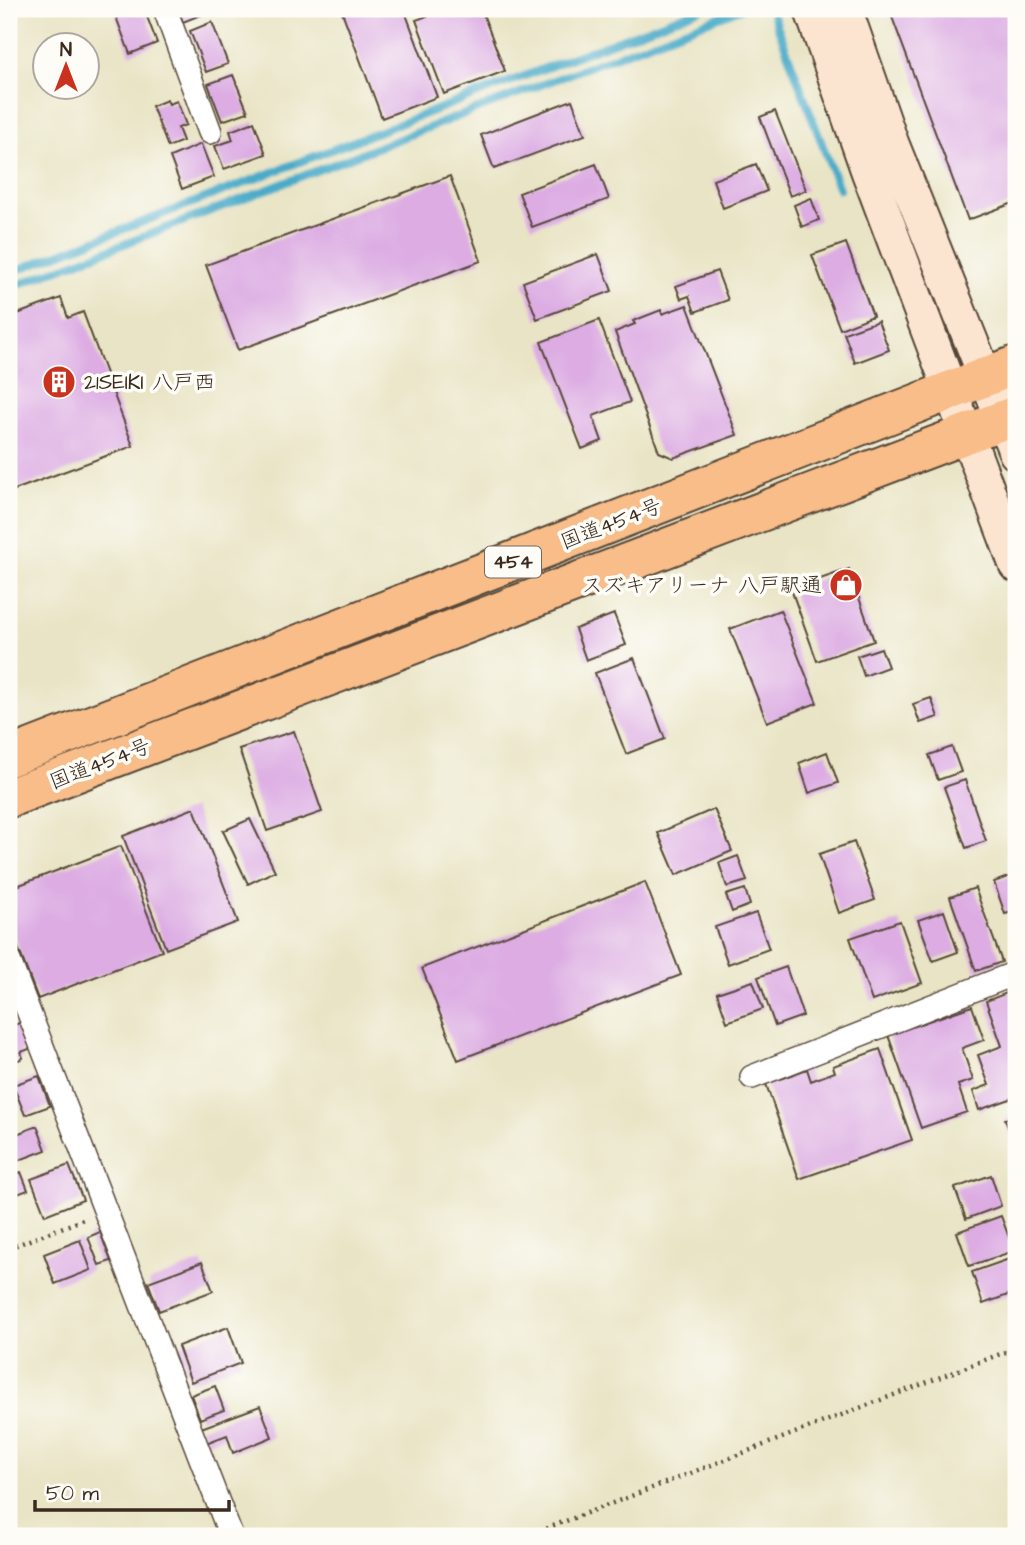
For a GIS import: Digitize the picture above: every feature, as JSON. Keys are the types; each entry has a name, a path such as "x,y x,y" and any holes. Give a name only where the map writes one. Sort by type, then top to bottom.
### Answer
{"highway":[{"name":"国道454号","path":"9,757 1002,371"},
{"name":"国道454号","path":"9,799 967,435 1012,429"}],"street":[{"path":"164,9 211,132"},
{"path":"811,9 868,171 1016,565"},
{"path":"845,9 892,144 1002,371 1012,429"},
{"path":"9,961 231,1536"},
{"path":"752,1077 1016,973"}],"path":[{"path":"9,1248 104,1211"},
{"path":"527,1536 1016,1348"}],"building":[{"path":"113,9 144,9 157,43 130,54"},
{"path":"178,9 207,9 208,12 183,22"},
{"path":"341,9 404,9 437,97 382,118"},
{"path":"447,9 481,9 505,71 444,94 416,20"},
{"path":"889,9 1016,9 1016,202 968,220"},
{"path":"212,22 228,64 206,72 190,31"},
{"path":"233,75 248,112 222,121 208,84"},
{"path":"167,100 169,104 177,101 186,125 178,128 183,141 168,147 152,106"},
{"path":"572,100 585,135 494,169 481,135"},
{"path":"775,111 806,190 790,196 760,117"},
{"path":"254,122 266,154 224,169 215,146 233,140 230,131"},
{"path":"201,144 214,177 182,189 170,157"},
{"path":"596,164 609,199 532,227 519,193"},
{"path":"756,164 767,191 723,208 713,180"},
{"path":"450,176 481,261 238,350 206,265"},
{"path":"811,198 819,220 802,227 794,205"},
{"path":"846,243 873,316 840,329 812,255"},
{"path":"598,254 612,291 537,319 523,282"},
{"path":"717,271 728,300 695,312 689,296 681,299 676,286"},
{"name":"21SEIKI 八戸西","path":"61,298 68,318 83,312 133,446 9,492 9,317"},
{"path":"687,305 737,435 673,458 659,452 615,332 635,324 633,321 661,310 662,314"},
{"path":"599,320 630,402 593,416 602,441 582,449 541,342"},
{"path":"878,321 889,350 855,363 844,333"},
{"path":"849,569 874,641 817,661 791,589"},
{"path":"780,610 817,703 767,722 730,629"},
{"path":"614,614 626,645 586,660 575,629"},
{"path":"881,648 888,667 864,676 857,656"},
{"path":"634,658 665,739 626,754 595,673"},
{"path":"931,698 938,717 920,723 913,704"},
{"path":"294,731 322,812 267,831 239,749"},
{"path":"952,747 961,772 938,780 929,755"},
{"path":"827,752 838,783 809,793 799,763"},
{"path":"965,780 986,841 966,848 944,787"},
{"path":"194,808 238,922 166,949 123,836"},
{"path":"714,809 732,851 676,875 658,833"},
{"path":"250,819 275,871 248,884 223,831"},
{"path":"854,842 875,900 839,913 819,854"},
{"path":"121,846 162,951 38,999 9,924 9,889"},
{"path":"738,856 747,881 727,887 719,863"},
{"path":"1016,874 1016,911 1005,914 994,882"},
{"path":"645,882 681,975 458,1060 422,968"},
{"path":"975,888 1002,962 976,971 950,897"},
{"path":"745,889 750,905 732,912 726,895"},
{"path":"944,911 958,952 933,961 918,920"},
{"path":"756,913 769,949 728,964 715,927"},
{"path":"900,921 922,983 872,1001 850,938"},
{"path":"786,967 803,1016 775,1026 758,977"},
{"path":"753,981 763,1009 727,1022 717,993"},
{"path":"1012,991 1016,1004 1016,1068 1011,1070 1016,1084 1016,1097 979,1110 973,1091 989,1085 978,1055 1002,1046 986,1001"},
{"path":"972,1006 984,1040 962,1048 973,1080 958,1085 967,1112 921,1128 888,1035"},
{"path":"22,1022 32,1048 21,1052 23,1058 9,1064 9,1027"},
{"path":"880,1049 912,1140 799,1179 766,1084 807,1069 811,1081 835,1072 833,1066"},
{"path":"39,1076 50,1106 25,1115 13,1085"},
{"path":"1016,1115 1016,1149 1005,1119"},
{"path":"37,1126 46,1150 9,1164 9,1137"},
{"path":"69,1165 83,1200 45,1215 31,1179"},
{"path":"21,1172 28,1190 15,1195 9,1177"},
{"path":"991,1175 1001,1206 966,1219 955,1188"},
{"path":"1001,1216 1014,1251 969,1266 957,1232"},
{"path":"100,1232 111,1261 99,1265 88,1237"},
{"path":"80,1240 91,1270 55,1284 44,1254"},
{"path":"1015,1257 1016,1292 983,1304 972,1272"},
{"path":"202,1262 213,1291 159,1311 148,1282"},
{"path":"228,1327 241,1363 191,1382 178,1346"},
{"path":"215,1386 224,1410 200,1419 191,1395"},
{"path":"260,1406 272,1437 233,1453 227,1435 206,1443 201,1428"}],"waterway":[{"path":"9,273 700,9"},
{"path":"9,288 740,9"},
{"path":"771,9 839,189"}],"place":[{"name":"21SEIKI 八戸西","path":"59,382"},
{"name":"スズキアリーナ 八戸駅通","path":"846,585"}]}
